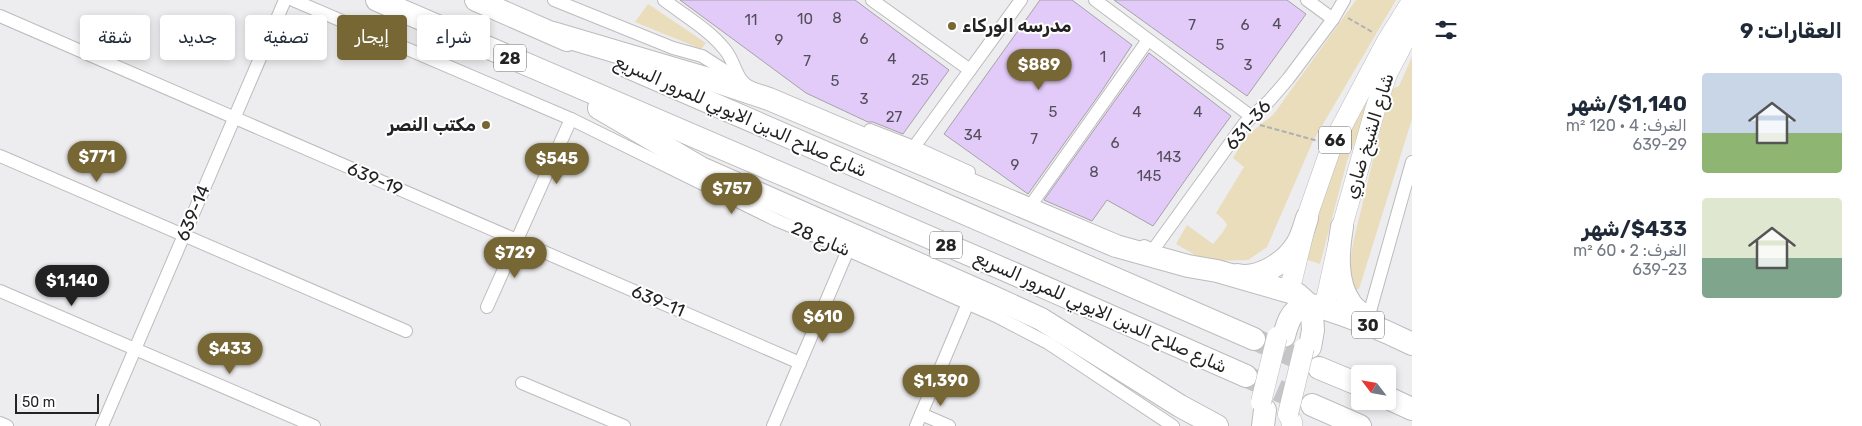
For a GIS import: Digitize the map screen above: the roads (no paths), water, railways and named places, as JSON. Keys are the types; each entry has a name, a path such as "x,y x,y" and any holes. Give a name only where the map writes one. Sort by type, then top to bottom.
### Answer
{"highway":[{"name":"شارع صلاح الدين الايوبي للمرور السريع","path":"377,0 536,70 985,261 1246,376"},
{"name":"شارع صلاح الدين الايوبي للمرور السريع","path":"476,0 1254,339"},
{"path":"553,33 712,80 769,99 1116,246 1188,266 1243,277 1270,268 1286,257 1298,243 1307,218"},
{"path":"536,70 701,168 1041,319 1176,416 1204,426"},
{"path":"1342,227 1339,262 1343,287 1351,304 1367,321"},
{"path":"1217,271 1307,301"},
{"path":"1280,336 1291,317 1307,301"},
{"path":"1307,301 1313,319 1307,348"},
{"name":"30","path":"1307,301 1367,321 1404,340"},
{"path":"1319,368 1351,382"},
{"path":"1396,402 1412,409"},
{"path":"1312,405 1360,426"},
{"path":"1176,416 1217,426"}],"main road":[{"name":"شارع الشيخ ضاري","path":"1307,301 1307,218 1332,145 1387,41 1412,1"},
{"name":"شارع الشيخ ضاري","path":"1307,301 1342,227 1387,74 1412,26"},
{"path":"1262,416 1280,336"},
{"path":"1291,422 1307,348"}],"street":[{"name":"639-14","path":"102,426 285,0"},
{"name":"شارع 28","path":"293,0 571,118 741,204 968,303 1048,343 1176,416"},
{"path":"554,0 660,43 702,56 769,99"},
{"path":"664,0 718,41 730,57 746,85 914,147 1033,202 1148,40"},
{"path":"872,0 970,70"},
{"path":"914,147 1021,0"},
{"path":"1095,0 1252,117"},
{"path":"1307,0 1335,15"},
{"name":"631-36","path":"1033,202 1153,250 1244,124 1269,101 1288,79 1344,0"},
{"name":"639-19","path":"0,16 517,240"},
{"path":"487,307 571,118"},
{"path":"0,156 406,331"},
{"path":"1367,321 1412,162"},
{"name":"639-11","path":"517,240 800,363"},
{"path":"773,426 848,250"},
{"path":"0,291 314,426"},
{"path":"916,426 968,303"},
{"path":"522,383 624,426"},
{"path":"921,414 949,426"},
{"path":"0,423 7,426"}],"tunnel":[{"path":"1254,339 1318,367"},
{"path":"1247,377 1311,405"}],"place":[{"name":"مدرسه الوركاء","path":"952,26"},
{"name":"مكتب النصر","path":"486,125"}]}
